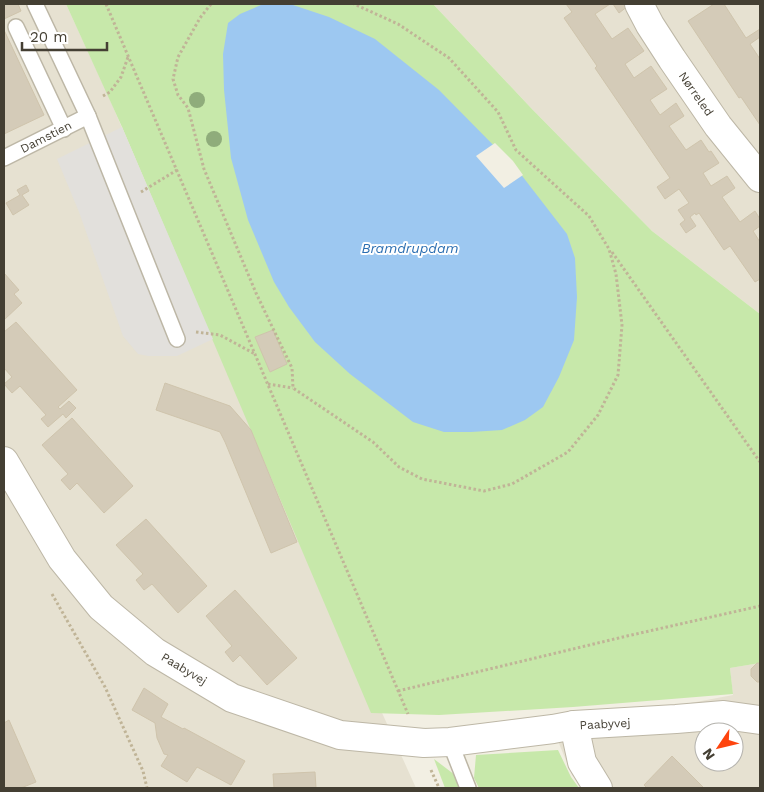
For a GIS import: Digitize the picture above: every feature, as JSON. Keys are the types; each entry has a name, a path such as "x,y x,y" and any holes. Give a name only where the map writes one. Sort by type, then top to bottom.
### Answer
{"street":[{"name":"Nørreled","path":"639,4 650,25 713,119 760,178"},
{"name":"Paabyvej","path":"4,461 62,558 101,607 155,652 232,698 340,735 424,744 574,725 724,715 760,720"},
{"path":"574,725 582,762 598,788"}],"lane":[{"path":"35,4 86,113 175,333"},
{"path":"16,27 64,129"},
{"name":"Damstien","path":"4,158 64,129 86,113"},
{"path":"450,742 468,788"}],"path":[{"path":"106,4 439,788"},
{"path":"211,4 200,18 178,56 173,79 178,95 188,108 204,169 256,293 292,368 293,388"},
{"path":"354,4 398,24 449,58 498,112 516,150 589,216 609,249 760,462"},
{"path":"86,113 110,92 121,77 129,56"},
{"path":"122,202 177,170"},
{"path":"268,384 293,388 373,442 399,467 422,479 484,491 512,484 568,452 598,415 618,375 622,325 616,274 609,249"},
{"path":"175,333 220,335 255,355"},
{"path":"62,558 43,579 106,687 143,771 147,788"},
{"path":"398,692 627,636 760,606"}],"shaded area":[{"path":"4,4 66,4 107,93 213,339 416,788 4,788"},
{"path":"433,4 760,4 760,314 652,231 531,108"},
{"path":"122,127 213,339 177,356 138,354 123,336 79,212 57,159"},
{"path":"760,663 760,788 582,788 572,775 553,729 733,695 730,668"}],"green space":[{"path":"66,4 433,4 531,108 652,231 760,314 760,663 730,668 733,694 573,707 439,715 371,713 122,127"},
{"path":"558,750 571,777 579,788 479,788 474,778 476,755"},
{"path":"434,759 455,775 461,788 445,788"}],"water":[{"name":"Bramdrupdam","path":"290,4 329,17 375,39 439,90 516,168 567,234 575,258 577,297 574,340 559,377 543,407 525,420 502,430 471,432 444,432 413,422 350,374 315,342 289,307 274,282 248,220 231,158 224,90 223,54 228,23 240,14 261,5"}],"pier":[{"path":"495,143 513,161 523,175 504,188 476,156"}],"building":[{"path":"4,4 18,4 21,11 4,19"},
{"path":"566,4 610,4 595,14 612,39 628,28 644,51 625,64 634,78 651,66 667,89 650,100 660,115 676,103 684,116 669,126 686,150 701,140 719,163 703,173 711,186 727,176 735,188 722,197 740,222 755,211 760,219 760,226 753,231 760,242 760,279 755,282 730,246 724,250 699,213 696,215 695,213 690,217 696,226 686,233 680,224 685,220 678,210 689,203 679,189 665,199 657,187 670,178 595,68 597,66 564,18 572,12"},
{"path":"613,4 627,4 628,6 619,13"},
{"path":"714,4 724,4 746,38 760,29 760,37 750,44 760,59 760,125 741,97 739,98 688,21"},
{"path":"4,30 44,115 4,134"},
{"path":"26,185 29,191 22,195 29,205 13,215 6,203 20,195 17,190"},
{"path":"4,273 19,290 14,294 22,303 4,320"},
{"path":"16,322 77,390 58,407 60,409 69,401 76,408 66,418 63,414 48,427 41,419 46,415 20,386 12,393 4,384 12,377 4,368 4,332"},
{"path":"273,330 287,364 270,372 255,337"},
{"path":"165,383 230,406 251,430 297,542 271,553 220,432 156,410"},
{"path":"72,418 133,486 104,513 77,483 70,490 61,480 68,474 42,445"},
{"path":"146,519 207,586 178,613 152,584 144,590 136,580 143,574 116,545"},
{"path":"235,590 297,658 267,685 240,655 233,662 225,652 232,646 206,616"},
{"path":"757,663 760,663 760,682 757,682 751,676 751,669"},
{"path":"144,688 168,704 161,717 245,761 231,785 197,767 187,782 161,766 168,755 164,754 157,738 155,723 132,710"},
{"path":"9,720 36,782 21,788 4,788 4,723"},
{"path":"672,756 704,788 647,788 644,785"},
{"path":"315,772 316,788 274,788 273,774"}]}
